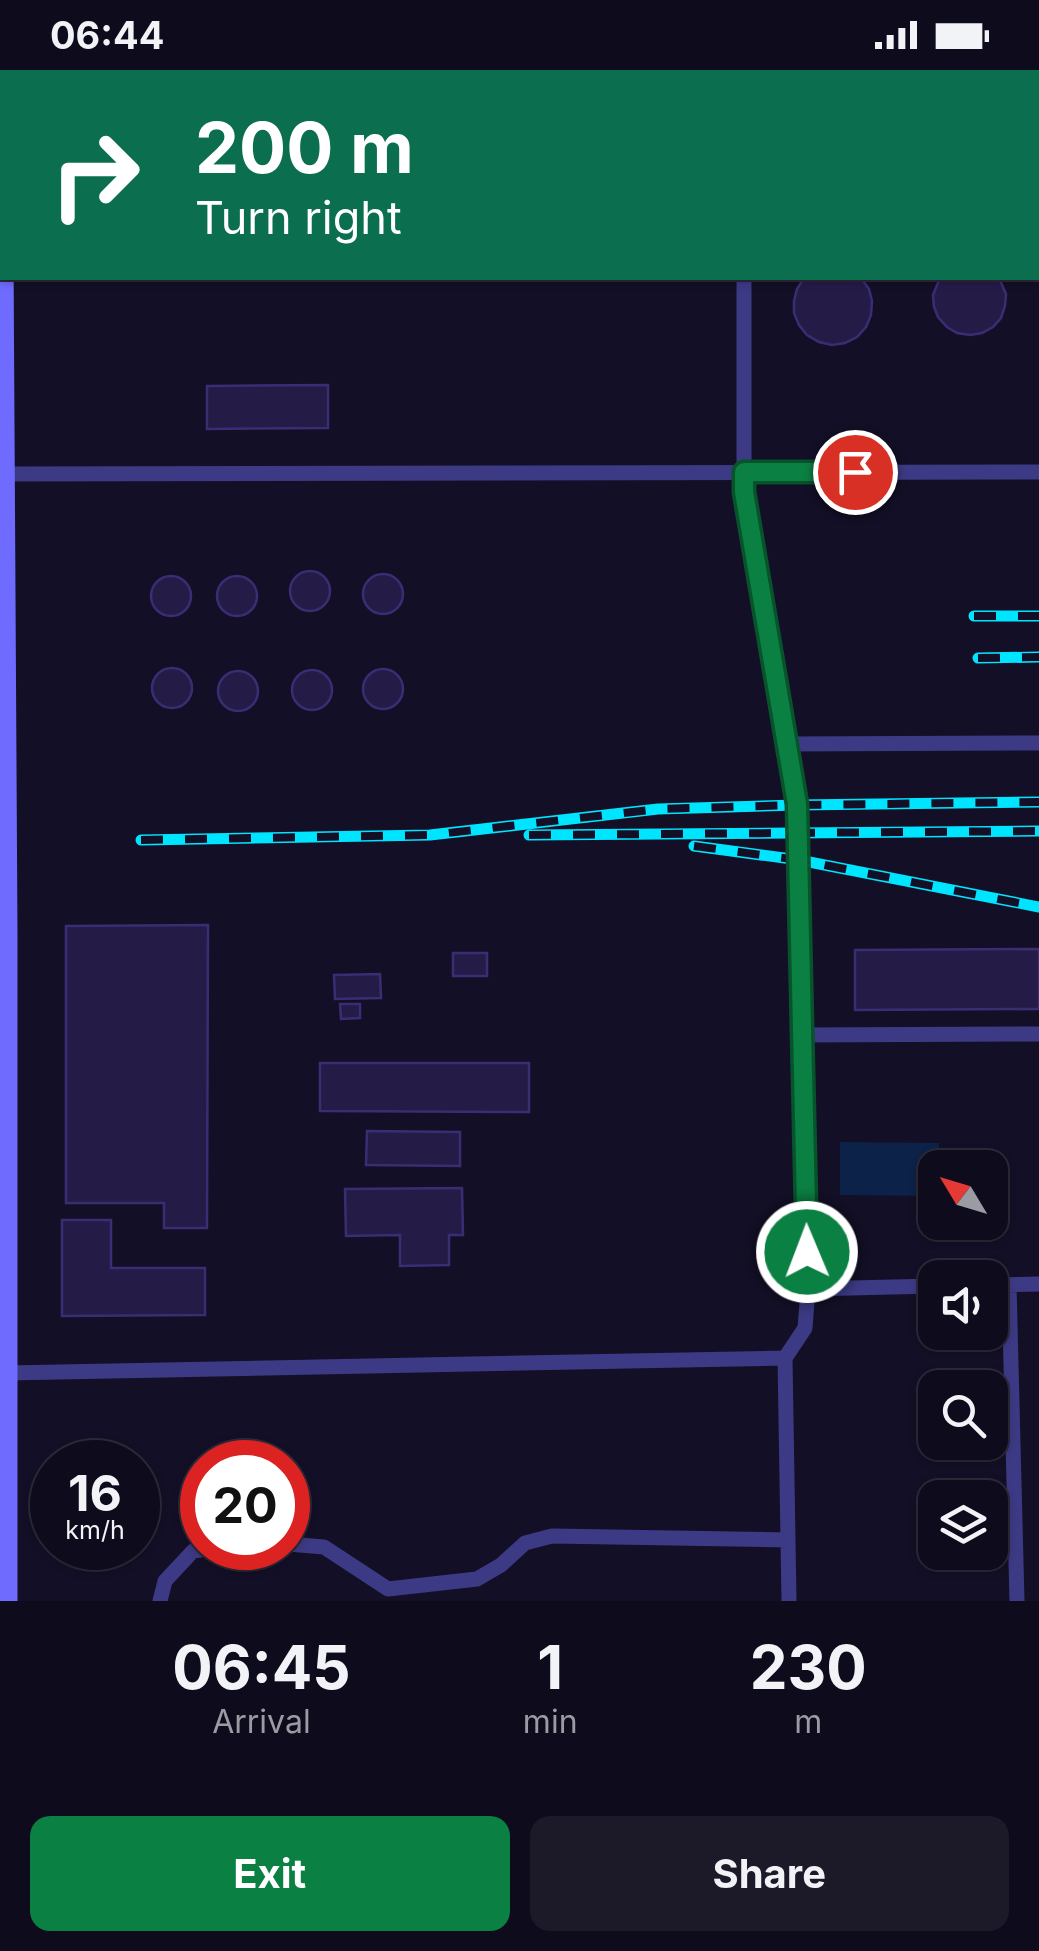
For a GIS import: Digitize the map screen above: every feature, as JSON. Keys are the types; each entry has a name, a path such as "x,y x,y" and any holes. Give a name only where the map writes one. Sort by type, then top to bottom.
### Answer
{"main road":[{"path":"1,280 5,1601"}],"lane":[{"path":"744,280 744,492 797,804 808,1289 805,1328 785,1358 789,1601"},
{"path":"3,474 1039,472"},
{"path":"786,744 1039,742"},
{"path":"802,1035 1039,1034"},
{"path":"1017,1601 1010,1285 1039,1284"},
{"path":"808,1289 918,1286"},
{"path":"6,1373 785,1358"},
{"path":"310,1546 324,1547 388,1590 477,1579 502,1565 526,1543 552,1536 788,1540"},
{"path":"160,1601 165,1581 180,1565"}],"water":[{"path":"840,1142 939,1143 939,1150 918,1150 918,1196 840,1195"}],"building":[{"path":"803,280 862,280 872,301 866,327 845,343 819,342 807,335 794,313 797,289"},
{"path":"939,280 1000,280 1006,294 1001,318 993,327 970,335 947,327 938,317 933,295"},
{"path":"328,385 328,428 207,429 207,386"},
{"path":"310,571 324,577 330,591 324,605 310,611 296,605 290,591 296,577"},
{"path":"383,574 397,580 403,594 397,608 383,614 369,608 363,594 369,580"},
{"path":"171,576 185,582 191,596 185,610 171,616 157,610 151,596 157,582"},
{"path":"237,576 251,582 257,596 251,610 237,616 223,610 217,596 223,582"},
{"path":"172,668 186,674 192,688 186,702 172,708 158,702 152,688 158,674"},
{"path":"383,669 397,675 403,689 397,703 383,709 369,703 363,689 369,675"},
{"path":"312,670 326,676 332,690 326,704 312,710 298,704 292,690 298,676"},
{"path":"238,671 252,677 258,691 252,705 238,711 224,705 218,691 224,677"},
{"path":"208,925 207,1228 164,1228 164,1203 66,1203 66,926"},
{"path":"1039,949 1039,1009 855,1010 855,950"},
{"path":"453,953 487,953 487,976 453,976"},
{"path":"380,974 381,998 335,999 334,975"},
{"path":"340,1004 360,1004 360,1018 341,1019"},
{"path":"320,1063 529,1063 529,1112 320,1111"},
{"path":"367,1131 460,1132 460,1166 366,1165"},
{"path":"462,1188 463,1235 449,1235 449,1265 400,1266 400,1235 346,1236 345,1189"},
{"path":"62,1220 111,1220 111,1268 205,1268 205,1315 62,1316"}],"railway":[{"path":"974,616 1039,616"},
{"path":"978,658 1039,657"},
{"path":"141,840 430,835 658,809 1039,802"},
{"path":"529,835 1039,831"},
{"path":"694,846 799,860 1039,907"}],"route":[{"path":"807,1252 797,804 744,492 744,472 855,472"}]}
